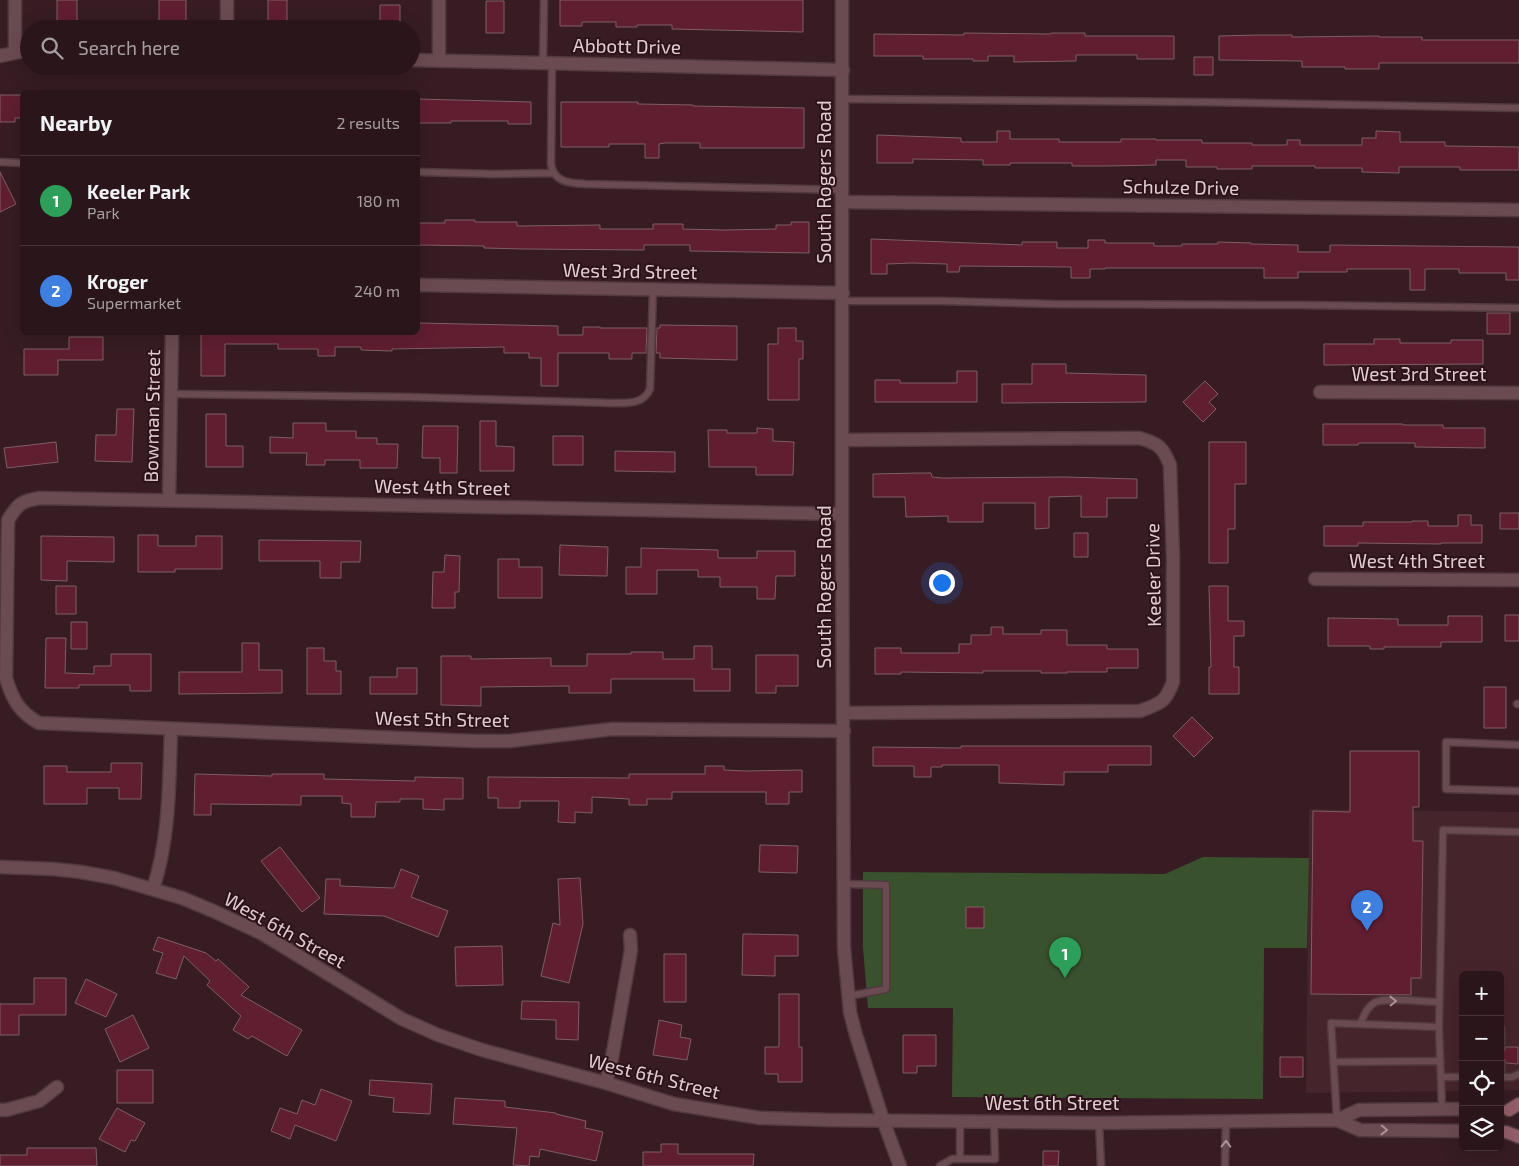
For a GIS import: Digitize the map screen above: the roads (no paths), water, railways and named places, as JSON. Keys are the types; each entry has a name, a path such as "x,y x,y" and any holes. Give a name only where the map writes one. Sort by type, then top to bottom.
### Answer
{"main road":[{"path":"1504,1132 1519,1137"}],"street":[{"path":"15,0 15,52"},
{"path":"228,0 228,20"},
{"path":"439,0 439,61"},
{"name":"South Rogers Road","path":"842,0 844,948 850,1012 882,1120 900,1166"},
{"path":"0,56 20,51"},
{"name":"Abbott Drive","path":"420,60 843,70"},
{"name":"Schulze Drive","path":"843,196 1519,210"},
{"name":"West 3rd Street","path":"420,285 653,290 843,297"},
{"name":"Bowman Street","path":"169,500 172,335"},
{"name":"West 3rd Street","path":"1320,392 1519,393"},
{"name":"Keeler Drive","path":"842,440 1139,438 1154,442 1165,451 1170,465 1173,566 1173,682 1167,697 1157,705 1140,711 844,713"},
{"name":"West 4th Street","path":"39,723 26,716 17,705 10,694 6,678 8,520 16,506 24,501 40,498 169,500 842,514"},
{"name":"West 4th Street","path":"1315,579 1519,580"},
{"name":"West 5th Street","path":"39,723 474,741 509,741 612,729 844,731"},
{"path":"0,868 53,869 81,872 114,878 154,889 165,842 171,728"},
{"name":"West 6th Street","path":"154,889 211,910 261,933 402,1020 438,1035 482,1050 606,1083 674,1104 760,1118 1099,1123 1337,1120 1359,1110 1459,1110"},
{"path":"606,1083 631,950 630,935"},
{"path":"0,1110 39,1101 57,1087"},
{"name":"West 6th Street","path":"1337,1120 1360,1130 1459,1131"},
{"path":"1504,1132 1519,1132"}],"lane":[{"path":"544,0 551,164 554,173 564,182 843,196"},
{"path":"843,99 1204,102 1519,108"},
{"path":"0,162 20,163"},
{"path":"420,172 554,173"},
{"path":"171,394 636,402 645,398 650,389 653,290"},
{"path":"843,297 1052,304 1519,308"},
{"path":"1519,745 1446,742 1446,789 1519,791"},
{"path":"1442,1109 1439,1002 1443,830 1519,832"},
{"path":"844,884 886,884 886,988 848,996"},
{"path":"1360,1024 1367,1009 1376,1002 1390,1000 1439,1002"},
{"path":"1337,1120 1331,1023 1439,1026"},
{"path":"1333,1062 1440,1060"},
{"path":"1504,1077 1512,1077 1519,1074"},
{"path":"1441,1077 1459,1077"},
{"path":"960,1121 960,1159"},
{"path":"940,1166 952,1159 995,1159 994,1121"},
{"path":"1225,1166 1226,1121"},
{"path":"1099,1123 1101,1166"}],"place":[{"name":"Kroger","path":"1367,931"},
{"name":"Keeler Park","path":"1065,978"}]}
